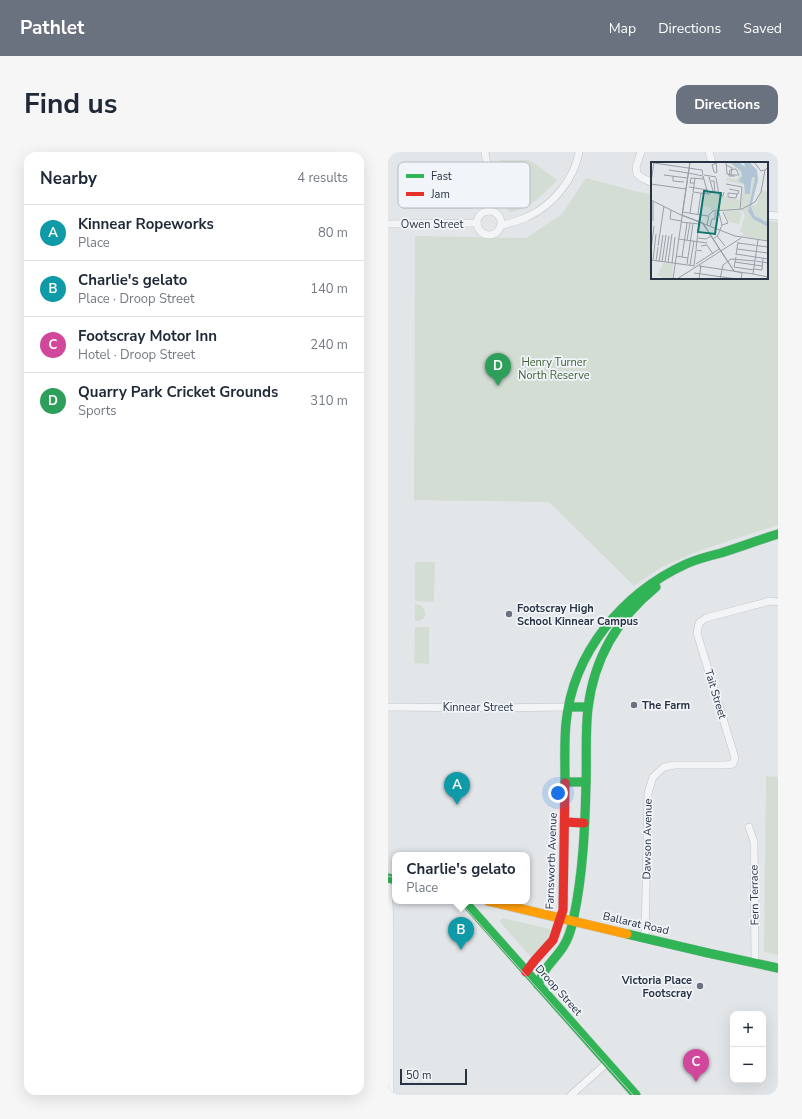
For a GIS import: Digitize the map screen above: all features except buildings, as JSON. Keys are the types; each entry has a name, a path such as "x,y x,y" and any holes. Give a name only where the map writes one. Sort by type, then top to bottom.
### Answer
{"main road":[{"name":"Farnsworth Avenue","path":"526,972 553,940 564,905 566,723 568,707 584,658 607,624 620,608 646,586 686,563 778,534"},
{"name":"Farnsworth Avenue","path":"538,985 546,967 564,945 573,921 582,868 588,707 592,687 604,651 630,612 647,595 668,579 721,552"},
{"path":"568,707 588,707"},
{"path":"565,782 586,782"},
{"path":"565,822 584,823"},
{"name":"Droop Street","path":"467,904 636,1095"},
{"name":"Ballarat Road","path":"501,904 778,968"}],"street":[{"path":"485,152 486,162"},
{"path":"500,226 527,218 544,207 558,194 568,182 579,152"},
{"path":"641,152 636,167 637,174 651,182"},
{"path":"709,152 712,162"},
{"path":"488,211 493,212 501,221 498,232 486,235 479,230 477,223 477,219 483,213 488,211"},
{"path":"768,215 778,216"},
{"name":"Owen Street","path":"388,224 477,223"},
{"name":"Tait Street","path":"733,764 735,758 697,633 699,623 706,618 770,601 778,602"},
{"name":"Kinnear Street","path":"388,707 568,707"},
{"name":"Dawson Avenue","path":"645,937 648,793 653,776 664,767 675,765 733,764"},
{"name":"Fern Terrace","path":"749,827 754,842 755,963"},
{"path":"388,878 390,1095"},
{"path":"571,1095 607,1063"}],"green space":[{"path":"499,160 528,160 557,180 542,195 530,204 530,162 499,162"},
{"name":"Henry Turner North Reserve","path":"586,178 651,194 651,279 768,279 768,221 778,222 778,525 701,550 662,567 634,586 549,502 414,500 415,236 526,238 562,214"},
{"path":"402,208 473,208 472,209"},
{"path":"506,208 524,208 517,210 510,212"},
{"path":"415,562 435,562 434,602 415,601"},
{"path":"415,604 422,606 425,611 423,619 418,621 415,621"},
{"path":"415,627 429,627 429,664 414,663"},
{"path":"766,776 778,777 778,955 764,952"},
{"path":"503,918 550,929 548,937 531,957 499,921"}],"tram line":[{"path":"388,876 392,877"},
{"path":"462,904 633,1095"}],"traffic: fast":[{"path":"565,783 565,730 571,697 579,672 590,649 622,608 663,576 686,564 778,534"},
{"path":"538,985 546,969 567,940 577,900 584,834 587,717 591,690 596,672 602,656 619,626 642,599 656,587"},
{"path":"569,707 588,707"},
{"path":"565,782 586,782"},
{"path":"388,878 392,879"},
{"path":"467,904 636,1095"},
{"path":"627,934 778,968"}],"traffic: slow":[{"path":"501,904 627,934"}],"traffic: jam":[{"path":"526,972 553,940 563,910 565,783"},
{"path":"565,822 584,823"}],"place":[{"name":"Quarry Park Cricket Grounds","path":"498,386"},
{"name":"Footscray High School Kinnear Campus","path":"509,614"},
{"name":"The Farm","path":"634,705"},
{"name":"Kinnear Ropeworks","path":"457,805"},
{"name":"Charlie's gelato","path":"461,950"},
{"name":"Victoria Place Footscray","path":"700,986"},
{"name":"Footscray Motor Inn","path":"696,1082"}]}
